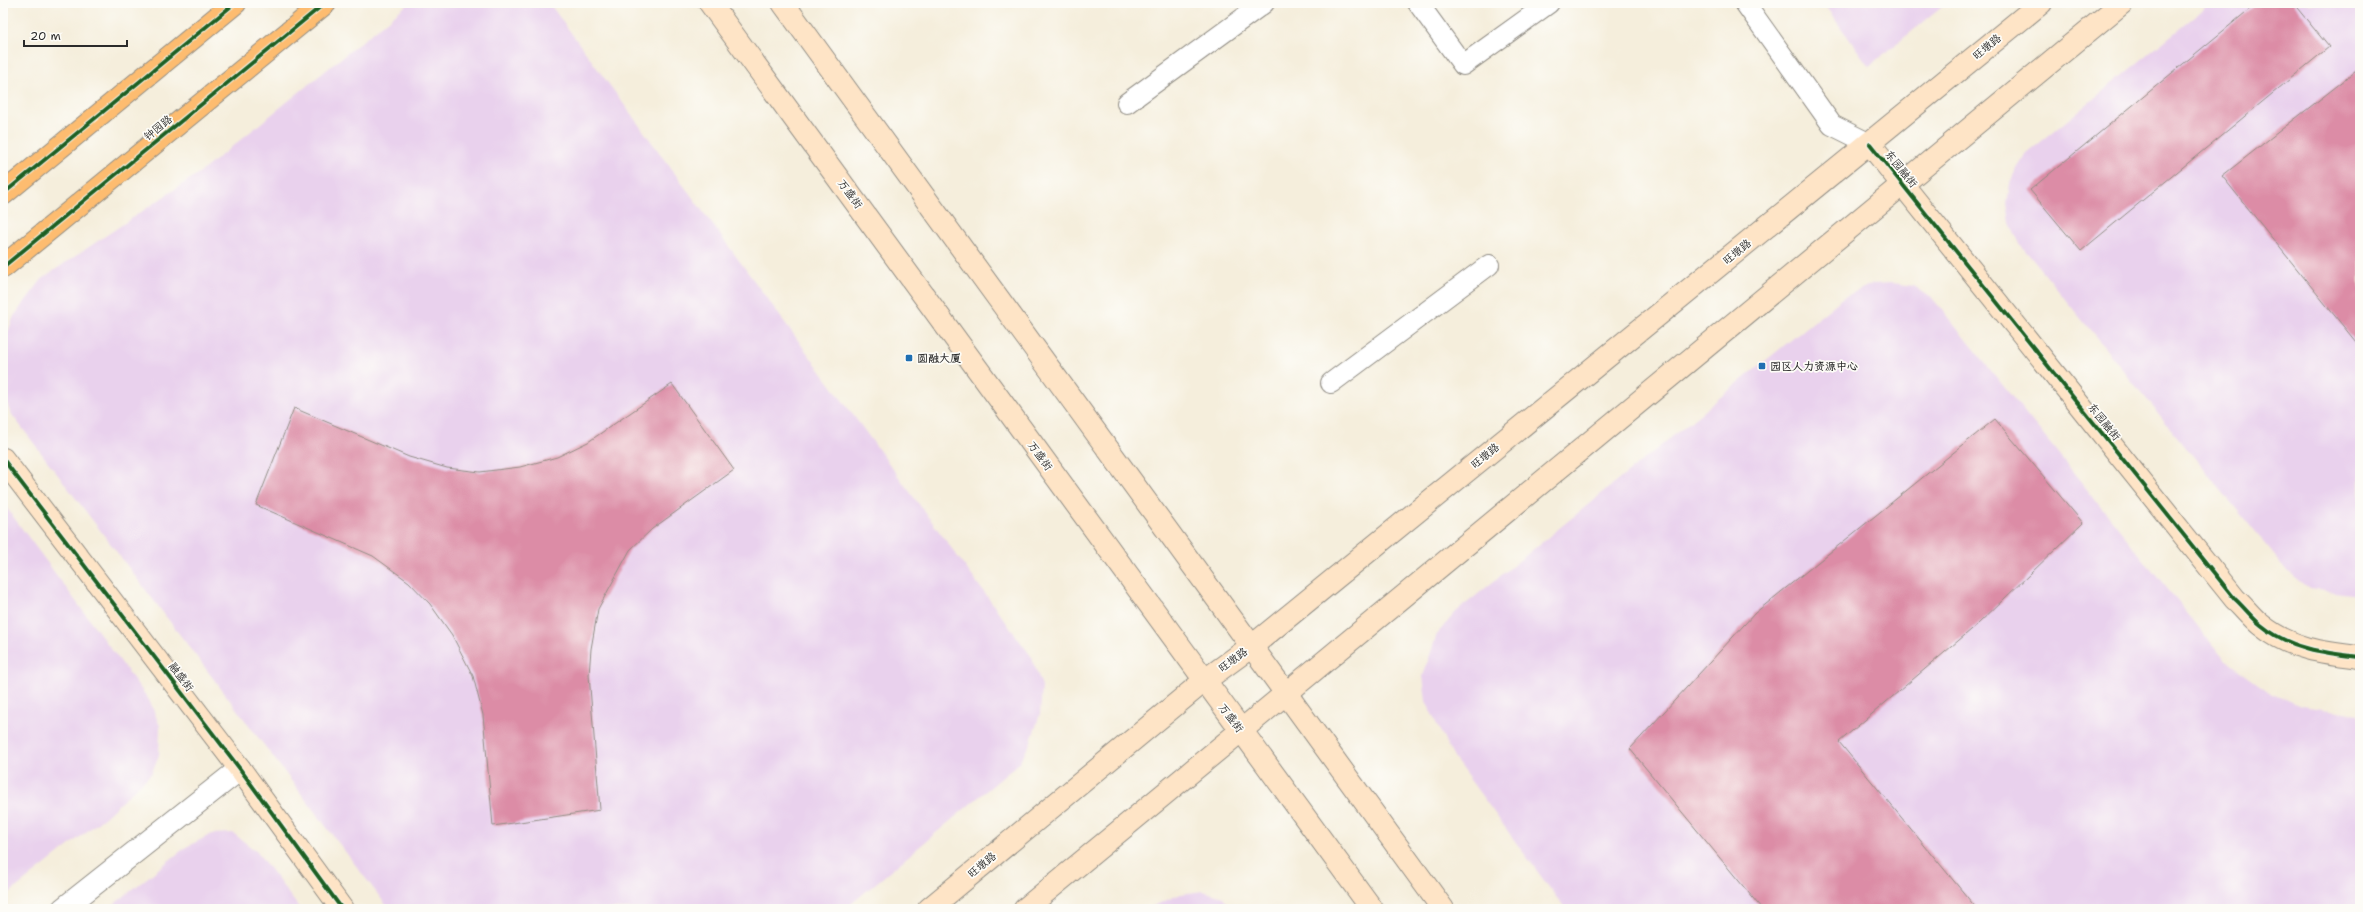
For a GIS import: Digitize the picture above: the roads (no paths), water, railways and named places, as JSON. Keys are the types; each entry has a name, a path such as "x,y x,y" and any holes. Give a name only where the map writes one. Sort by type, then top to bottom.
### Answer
{"main road":[{"path":"3,194 235,3"},
{"name":"钟园路","path":"3,267 325,3"},
{"name":"万盛街","path":"710,3 1372,909"},
{"path":"783,3 1444,909"},
{"name":"旺墩路","path":"929,909 1204,681 1252,646 1870,144 2041,3"},
{"path":"1025,909 2122,3"},
{"name":"东园融街","path":"1870,144 2235,599 2261,626 2288,643 2318,652 2360,657"},
{"name":"融盛街","path":"3,459 240,769 342,909"}],"street":[{"path":"63,909 240,769"}],"lane":[{"path":"1128,103 1264,3"},
{"path":"1418,3 1463,65 1549,3"},
{"path":"1746,3 1832,125 1870,144"},
{"path":"1331,383 1489,265"}],"place":[{"name":"圆融大厦","path":"909,358"},
{"name":"园区人力资源中心","path":"1762,366"}]}
